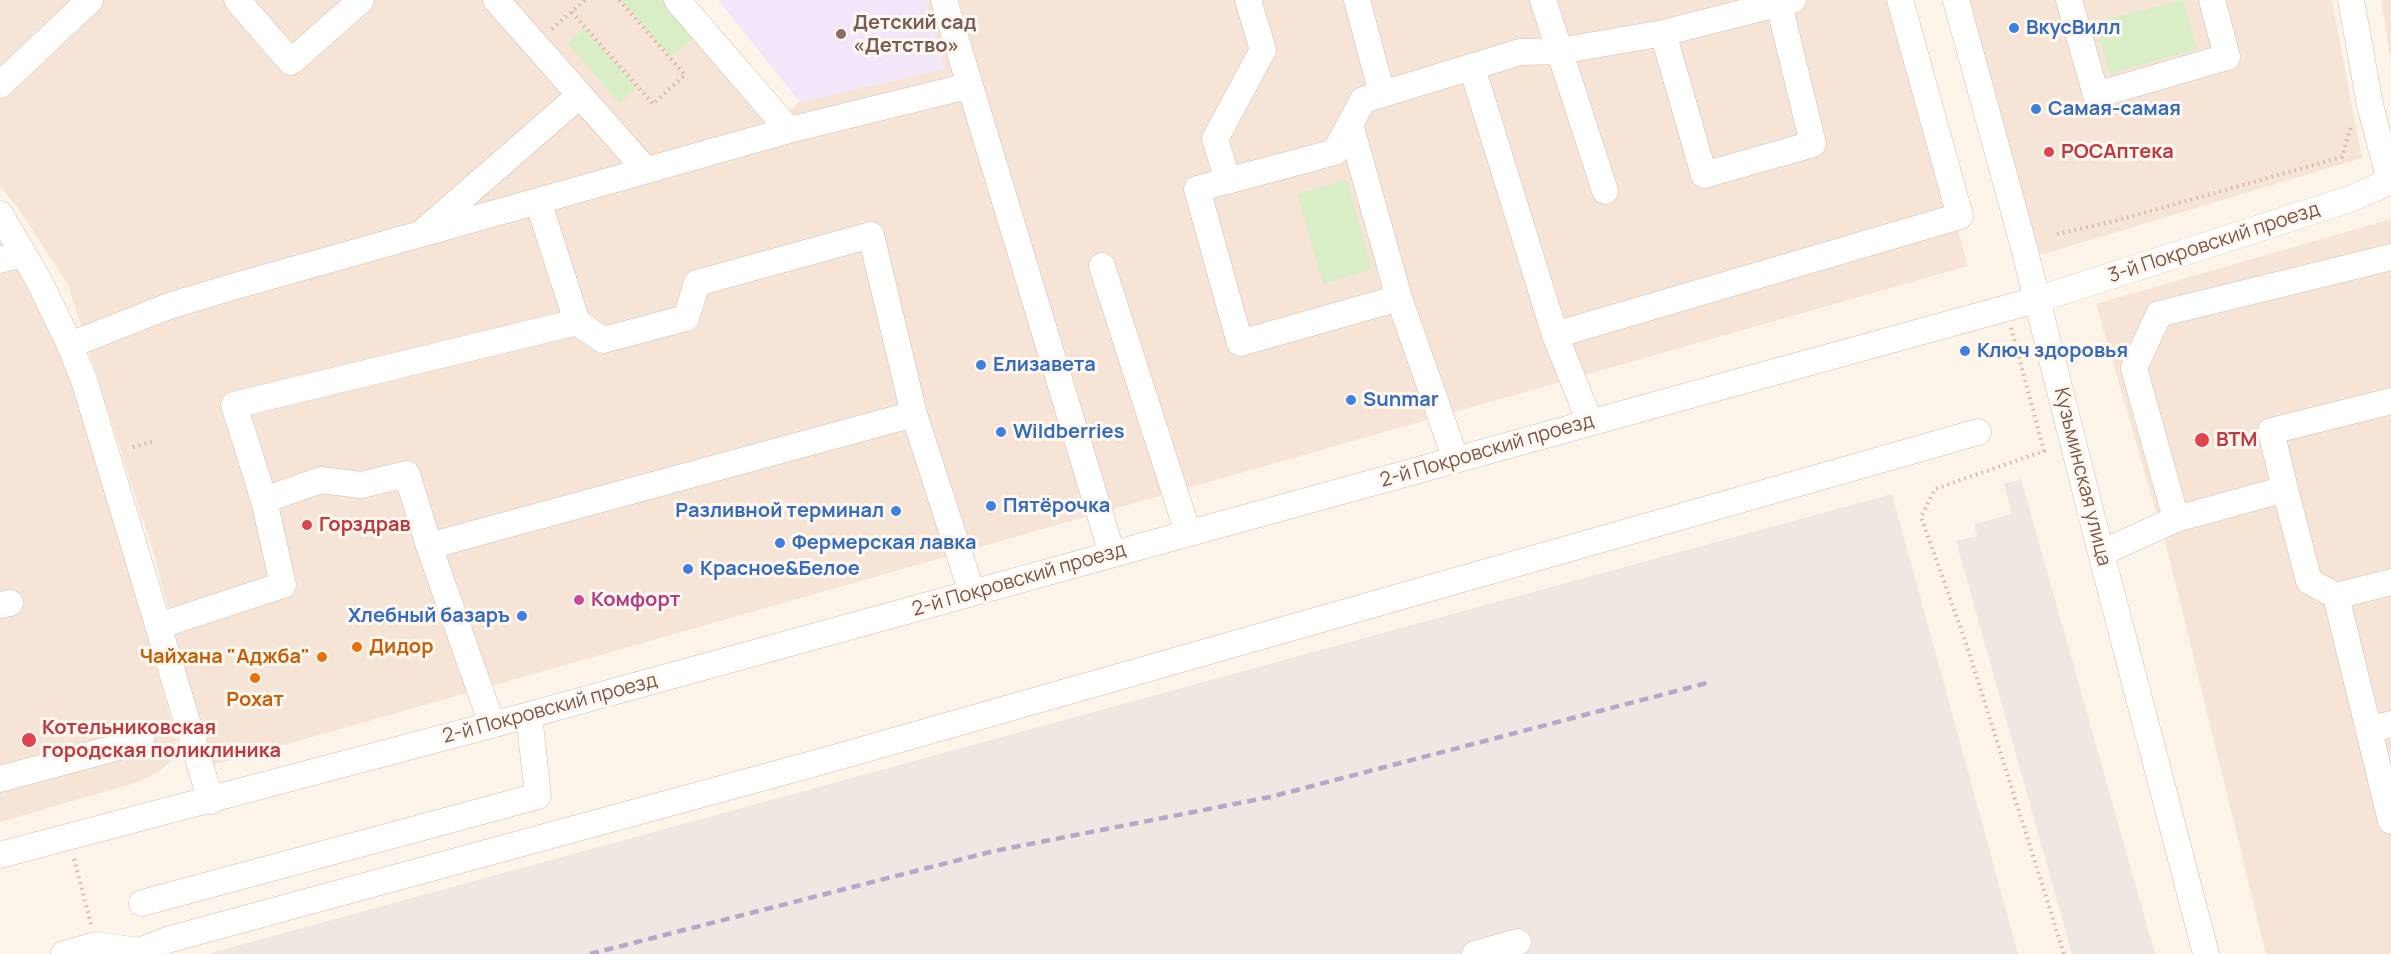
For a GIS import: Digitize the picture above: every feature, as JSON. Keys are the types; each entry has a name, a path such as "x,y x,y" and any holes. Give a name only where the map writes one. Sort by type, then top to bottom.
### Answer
{"street":[{"path":"0,85 90,0"},
{"path":"237,0 291,62 361,0"},
{"path":"496,0 646,170"},
{"path":"677,0 789,130"},
{"path":"944,0 968,86 1113,555"},
{"path":"1228,181 1215,140 1263,50 1248,0"},
{"path":"1357,0 1382,94"},
{"path":"1544,0 1605,191"},
{"path":"1555,334 1959,216 1900,0"},
{"name":"Кузьминская улица","path":"1956,0 2023,244 2206,954"},
{"path":"2069,0 2097,95 2227,57 2212,0"},
{"path":"2351,0 2370,105 2390,181"},
{"path":"1399,298 1240,343 1197,189 1335,152 1363,100 1520,52 1560,51 1663,33 1783,1 1813,144 1704,175 1663,33"},
{"path":"1472,68 1555,334 1590,422"},
{"path":"70,345 102,335 169,306 789,130 968,86"},
{"path":"420,234 580,95"},
{"path":"1350,124 1399,298 1456,460"},
{"name":"3-й Покровский проезд","path":"2036,300 2350,199 2390,181"},
{"path":"538,201 577,322 603,340 686,318 697,283 871,235 914,414 972,593"},
{"path":"0,214 12,257 70,345 95,411 211,801"},
{"path":"2175,519 2134,368 2159,314 2391,257"},
{"path":"1102,266 1188,533"},
{"name":"2-й Покровский проезд","path":"0,855 529,715 2036,300"},
{"path":"158,626 283,585 264,500 234,405 577,322"},
{"path":"2391,401 2271,432 2309,581 2336,596 2380,727 2391,821"},
{"path":"429,546 914,414"},
{"path":"64,954 96,945 140,953 166,940 843,755 1978,432"},
{"path":"264,500 321,480 361,485 407,474 429,546 492,724"},
{"path":"2101,553 2175,519 2285,489"},
{"path":"2336,596 2391,582"},
{"path":"141,903 538,796 529,715"},
{"path":"0,779 141,741"},
{"path":"1475,954 1518,942"}],"path":[{"path":"550,31 585,0"},
{"path":"572,12 653,104 686,75 619,0"},
{"path":"2057,234 2119,220 2342,157 2354,117"},
{"path":"2004,322 2010,325 2044,452 1935,489 1921,517 1966,644 2064,954"},
{"path":"133,447 155,441"},
{"path":"72,852 96,945"}],"shaded area":[{"path":"0,0 689,0 784,115 800,102 944,69 927,0 1893,0 1968,266 210,766 155,558 68,285 18,208 0,186"},
{"name":"Детский сад «Детство»","path":"718,0 927,0 944,69 800,102"},
{"path":"1963,0 2332,0 2362,158 2040,255"},
{"path":"2381,0 2391,0 2391,62"},
{"path":"2391,219 2391,954 2266,954 2169,557 2096,304"},
{"path":"0,241 16,262 80,390 177,741 172,760 159,772 138,782 0,822"},
{"path":"2021,479 2155,954 2072,954 1956,541 1977,536 1974,524 2012,514 2004,484"},
{"path":"1892,494 2018,954 207,954"}],"green space":[{"path":"621,0 663,0 695,37 671,57"},
{"path":"2183,0 2197,49 2110,74 2095,22"},
{"path":"584,28 637,88 619,103 567,43"},
{"path":"1347,180 1372,269 1323,284 1297,194"}],"railway":[{"path":"590,954 994,851 1270,797 1707,683"}],"place":[{"name":"ВкусВилл","path":"2014,28"},
{"name":"Детский сад «Детство»","path":"841,34"},
{"name":"Самая-самая","path":"2036,109"},
{"name":"РОСАптека","path":"2049,152"},
{"name":"Ключ здоровья","path":"1965,351"},
{"name":"Елизавета","path":"981,365"},
{"name":"Sunmar","path":"1351,400"},
{"name":"Wildberries","path":"1001,432"},
{"name":"ВТМ","path":"2202,440"},
{"name":"Пятёрочка","path":"991,506"},
{"name":"Разливной терминал","path":"896,511"},
{"name":"Горздрав","path":"307,525"},
{"name":"Фермерская лавка","path":"780,543"},
{"name":"Красное&Белое","path":"688,569"},
{"name":"Комфорт","path":"579,600"},
{"name":"Хлебный базаръ","path":"522,616"},
{"name":"Дидор","path":"357,647"},
{"name":"Чайхана \"Аджба\"","path":"322,657"},
{"name":"Рохат","path":"255,678"},
{"name":"Котельниковская городская поликлиника","path":"29,740"}]}
